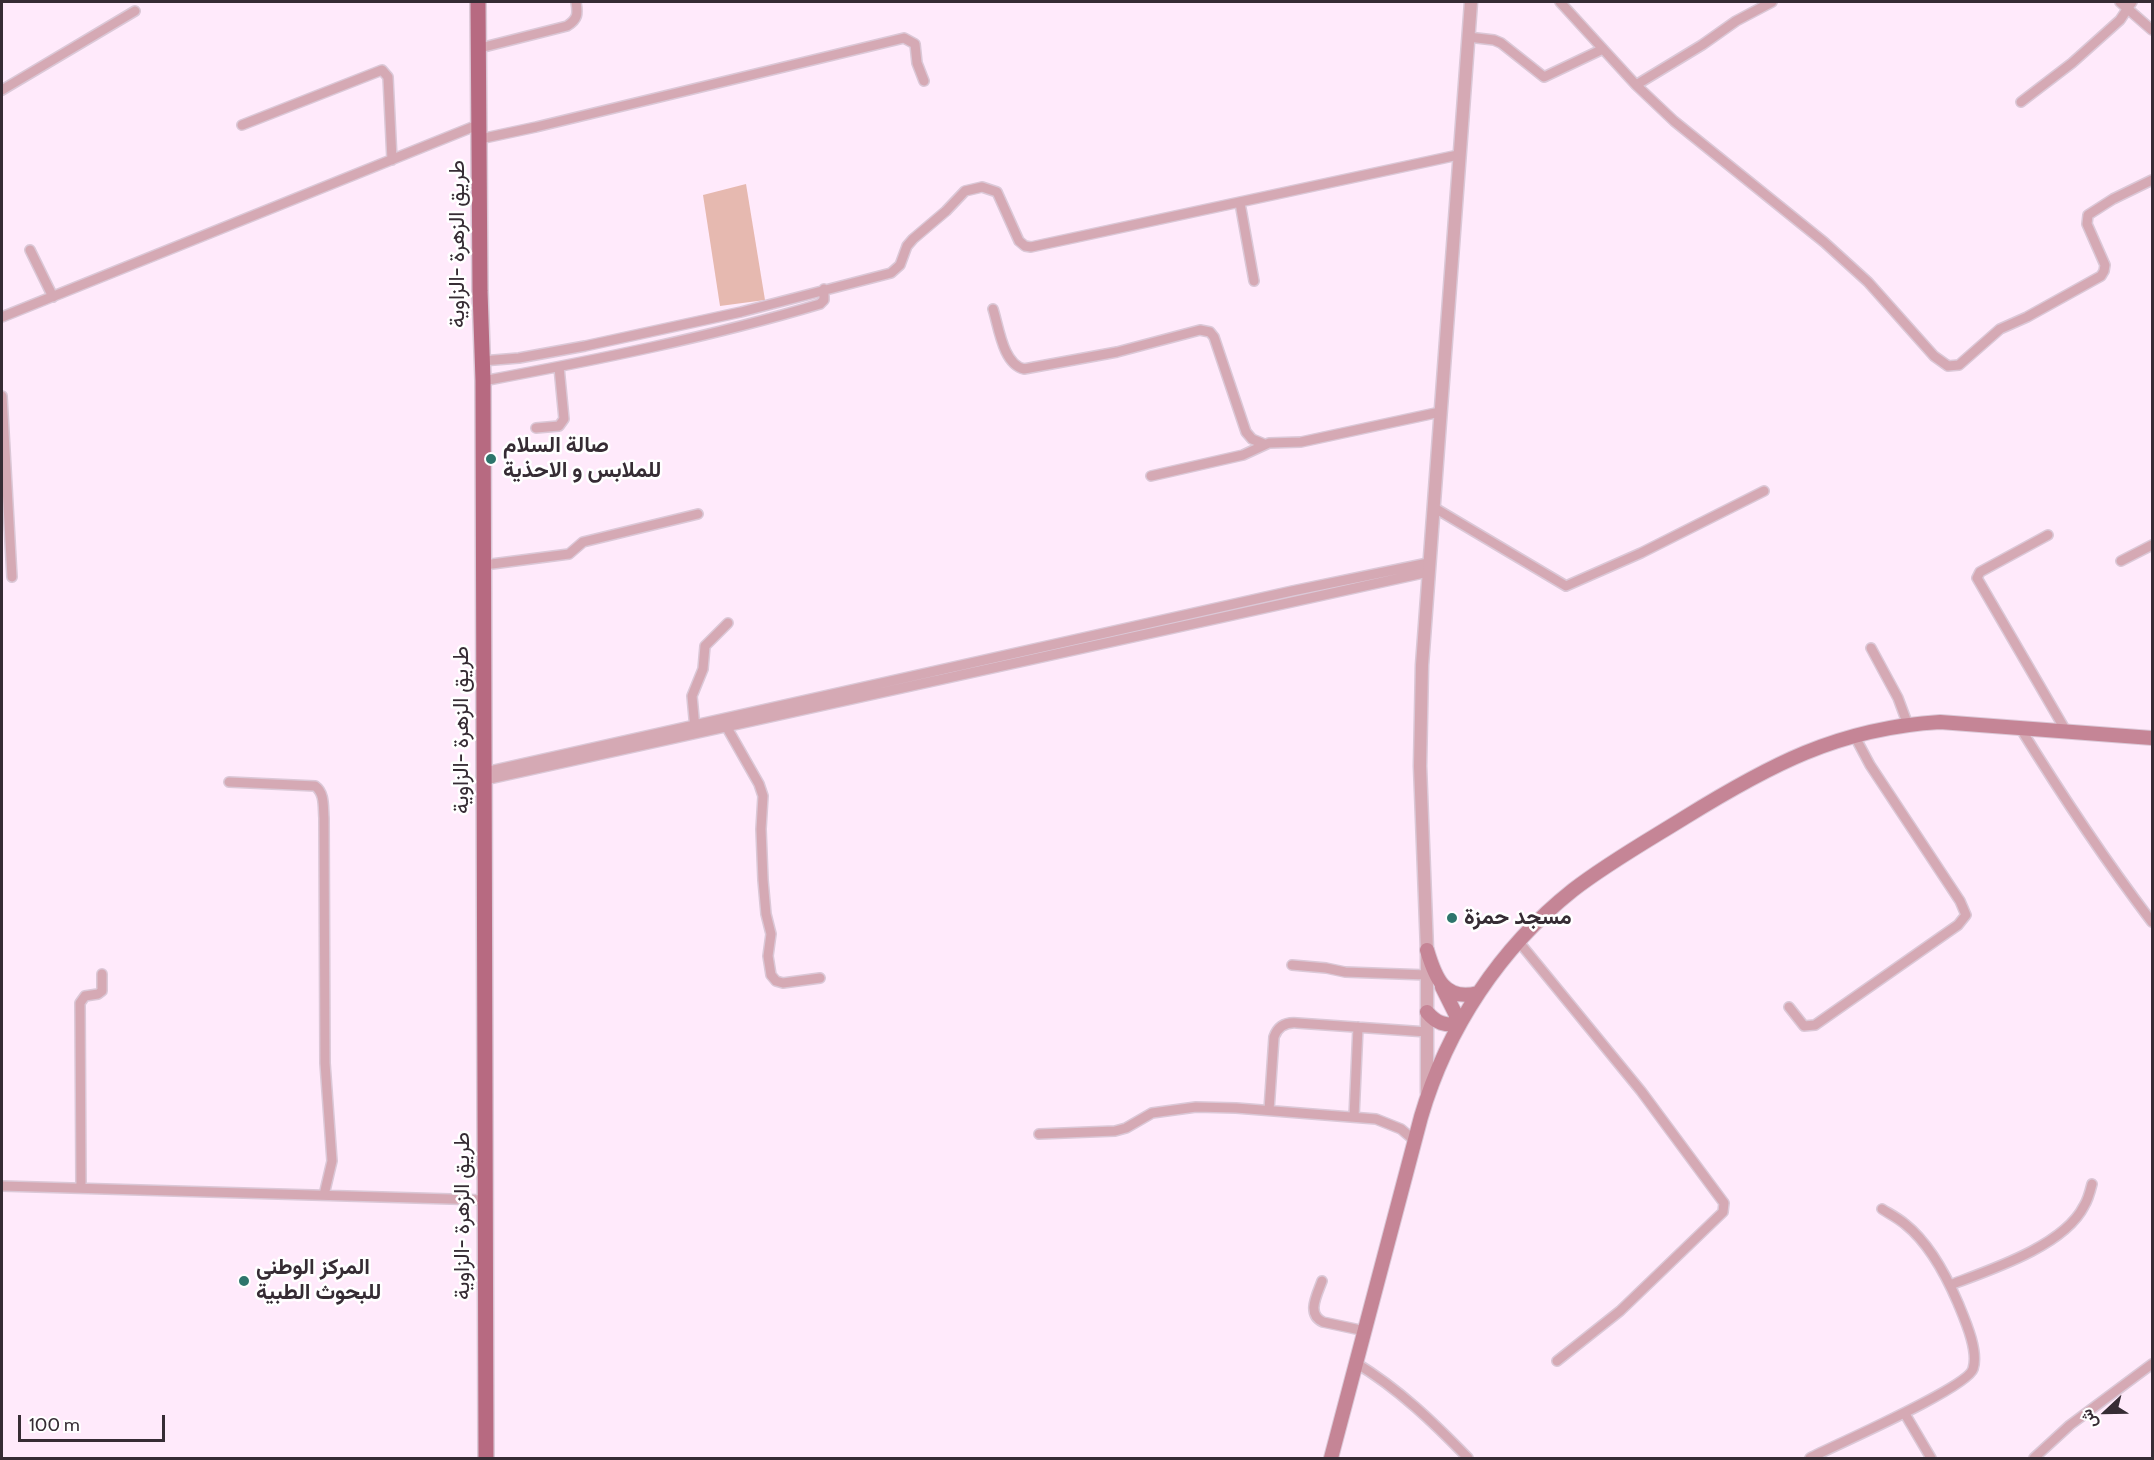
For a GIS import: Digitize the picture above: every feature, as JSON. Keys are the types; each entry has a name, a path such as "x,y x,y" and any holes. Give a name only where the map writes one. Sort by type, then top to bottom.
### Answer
{"main road":[{"name":"طريق الزهرة -الزاوية","path":"478,2 480,291 483,361 486,1458"},
{"path":"1331,1458 1415,1141 1427,1098 1441,1062 1478,993 1519,942 1557,904 1586,881 1752,777 1788,759 1854,735 1908,724 1940,722 2019,726 2152,738"},
{"path":"1427,950 1433,970 1460,1023"},
{"path":"1442,985 1459,994 1478,993"},
{"path":"1426,1012 1444,1024 1460,1023"}],"street":[{"path":"480,48 567,26 578,15 576,2"},
{"path":"1427,1098 1427,950 1420,756 1422,665 1471,2"},
{"path":"1560,2 1636,85 1674,121 1824,242 1868,282 1934,356 1948,366 1959,364 2000,329 2027,317 2101,276 2105,265 2086,224 2088,215 2152,180"},
{"path":"1636,85 1694,51 1736,21 1772,2"},
{"path":"2021,102 2072,63 2120,20 2126,4 2152,30"},
{"path":"2,90 135,11"},
{"path":"1468,37 1501,43 1544,77 1603,49"},
{"path":"2,317 392,160 480,132 536,127 904,38 915,44 917,63 924,81"},
{"path":"242,125 382,70 388,77 392,160"},
{"path":"483,361 539,355 741,312 891,273 900,265 907,246 913,238 946,211 965,191 982,187 997,192 1019,241 1028,247 1458,155"},
{"path":"1240,203 1254,281"},
{"path":"30,250 53,297"},
{"path":"483,381 559,367 772,319 820,304 825,300 824,289"},
{"path":"993,309 1009,360 1017,367 1024,369 1117,352 1207,330 1214,337 1246,432 1256,442 1264,444 1301,442 1440,412"},
{"path":"539,355 543,370"},
{"path":"536,428 559,426 564,419 559,367"},
{"path":"2,396 12,577"},
{"path":"1151,476 1243,455 1264,444"},
{"path":"1433,507 1566,586 1573,585 1764,491"},
{"path":"484,565 569,554 584,542 698,514"},
{"path":"2048,535 1980,572 1977,578 2066,731"},
{"path":"2121,561 2152,545"},
{"path":"695,729 726,726 1428,567"},
{"path":"485,776 1292,591 1428,567"},
{"path":"695,729 692,696 703,669 705,646 728,623"},
{"path":"1871,648 1898,698 1908,724"},
{"path":"726,726 759,784 763,796 761,828 763,880 766,914 771,934 768,962 771,975 776,981 783,983 820,978"},
{"path":"2019,726 2073,812 2152,922"},
{"path":"1789,1007 1804,1026 1815,1025 1958,925 1966,915 1960,901 1870,765 1854,735"},
{"path":"229,782 315,786 322,796 325,1063 332,1161 324,1195"},
{"path":"1519,942 1641,1091 1725,1207 1723,1212 1620,1311 1557,1361"},
{"path":"1292,965 1345,972 1427,975"},
{"path":"81,1187 80,1003 85,996 99,994 102,991 102,974"},
{"path":"1269,1110 1274,1037 1280,1027 1292,1022 1426,1032"},
{"path":"1354,1117 1358,1027"},
{"path":"1039,1134 1121,1130 1152,1113 1196,1107 1269,1110 1385,1121 1401,1129 1415,1141"},
{"path":"1950,1285 2006,1264 2043,1245 2079,1214 2085,1206 2092,1184"},
{"path":"2,1186 485,1200"},
{"path":"1810,1458 1905,1414 1967,1378 1974,1367 1975,1359 1969,1330 1950,1285 1930,1249 1906,1224 1882,1209"},
{"path":"1322,1281 1313,1310 1317,1319 1365,1331"},
{"path":"1356,1363 1380,1377 1421,1411 1468,1458"},
{"path":"2034,1458 2070,1425 2152,1364"},
{"path":"1905,1414 1931,1458"}],"shaded area":[{"path":"746,184 765,300 720,306 703,195"}],"place":[{"name":"صالة السلام للملابس و الاحذية","path":"491,459"},
{"name":"مسجد حمزة","path":"1452,918"},
{"name":"المركز الوطني للبحوث الطبية","path":"244,1281"}]}
